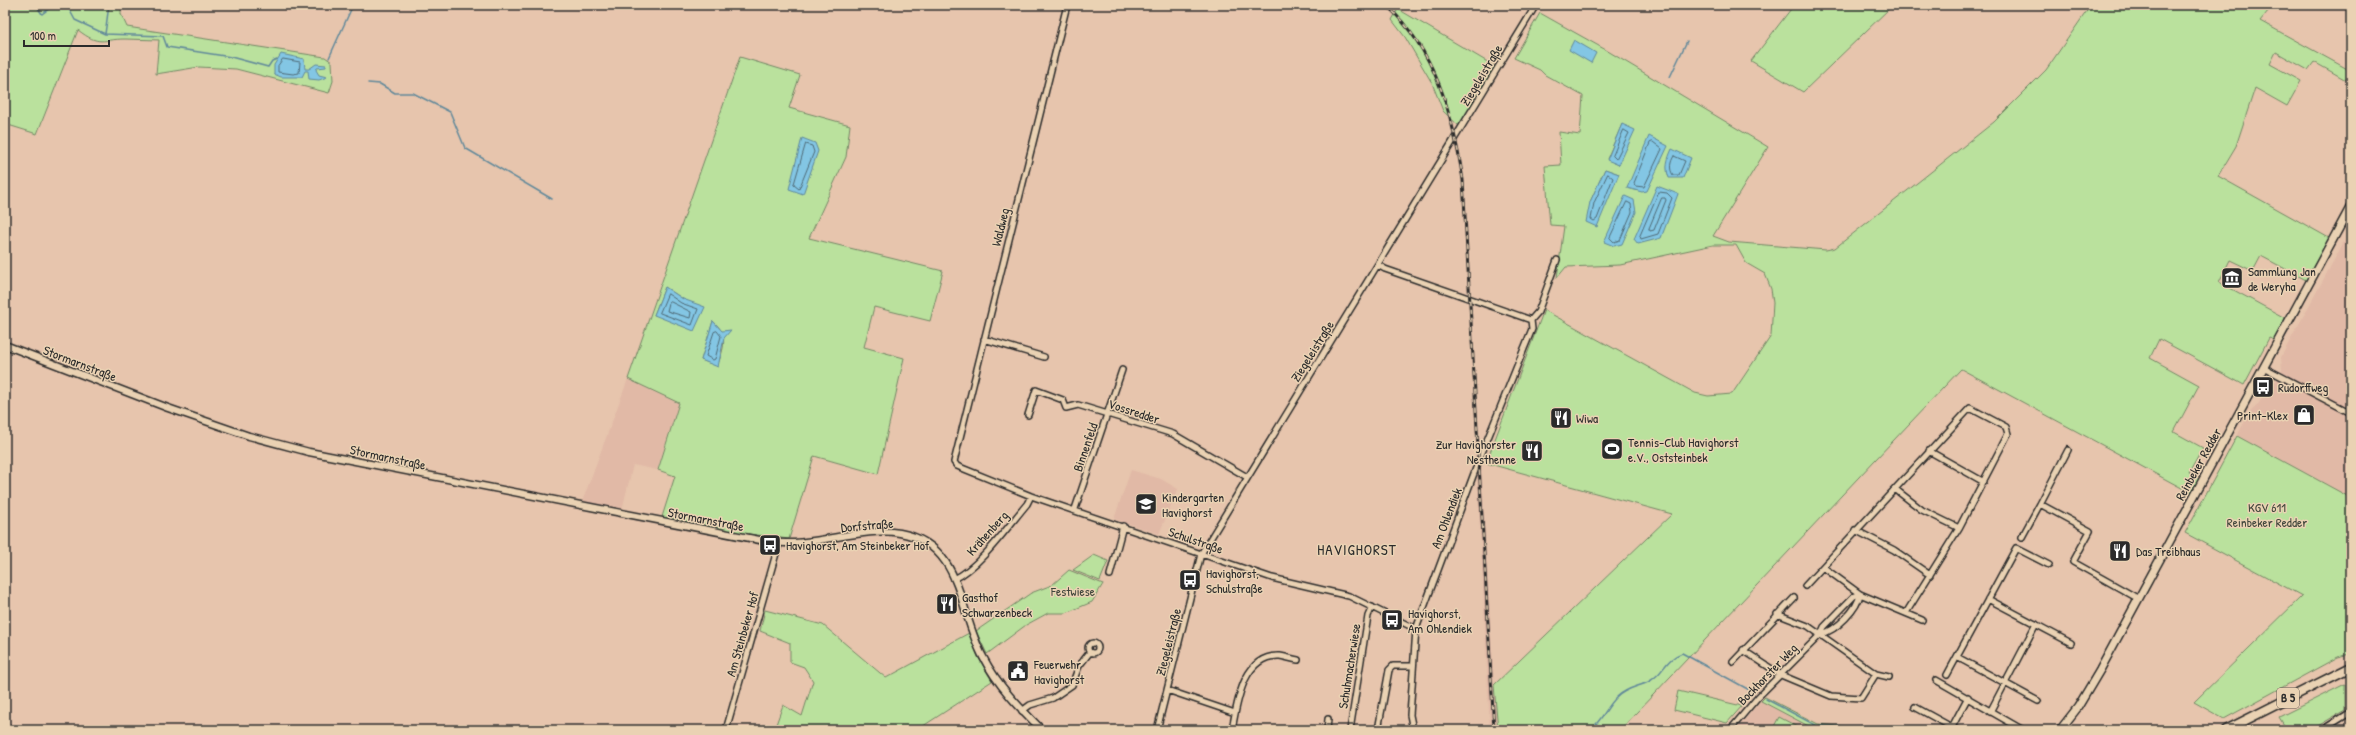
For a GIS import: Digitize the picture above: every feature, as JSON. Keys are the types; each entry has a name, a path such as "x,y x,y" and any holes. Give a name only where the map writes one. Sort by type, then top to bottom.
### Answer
{"main road":[{"name":"Reinbeker Redder","path":"2060,730 2078,708 2139,599 2265,368 2351,206"},
{"name":"B 5","path":"2226,730 2351,667"}],"street":[{"name":"Waldweg","path":"955,454 1067,5"},
{"name":"Ziegeleistraße","path":"1157,730 1201,554 1536,5"},
{"name":"Am Ohlendiek","path":"1413,730 1410,715 1412,666 1416,629 1479,460 1532,329 1531,320 1538,312 1557,260"},
{"path":"1378,265 1385,269 1531,320"},
{"path":"984,339 1044,358"},
{"name":"Stormarnstraße","path":"5,345 175,411 248,436 309,452 443,480 779,543"},
{"path":"2265,368 2351,413"},
{"name":"Binnenfeld","path":"1075,509 1122,370"},
{"name":"Vossredder","path":"1028,414 1036,390 1063,400 1066,408 1078,405 1173,434 1247,477"},
{"path":"1805,586 1855,530 1970,408 2006,427 2008,434 1959,528 1906,613"},
{"path":"2022,537 2068,450"},
{"path":"1929,451 1984,482"},
{"name":"Schulstraße","path":"955,454 954,462 957,466 1031,496 1075,509 1272,578 1349,596 1416,629"},
{"path":"1895,489 1922,510 1959,528"},
{"name":"Krähenberg","path":"954,579 966,572 983,555 1027,504 1031,496"},
{"path":"2040,504 2090,531 2073,562 2139,599"},
{"path":"1110,575 1122,526"},
{"path":"1855,530 1894,550 1930,575"},
{"name":"Dorfstraße","path":"779,543 807,543 878,533 902,534 919,540 939,552 946,560 954,579 981,655 1001,687 1022,711 1042,730"},
{"name":"Am Steinbeker Hof","path":"726,730 779,543"},
{"path":"1947,675 2016,548 2049,565"},
{"path":"1823,567 1860,594 1922,620"},
{"name":"Bockhorster Weg","path":"1730,730 1758,697 1821,634 1824,627 1854,596 1860,594 1859,603 1837,626 1831,632 1821,634"},
{"path":"1733,662 1777,614 1794,598"},
{"path":"1988,599 2071,643"},
{"name":"Schuhmacherwiese","path":"1350,730 1368,616 1372,607"},
{"path":"1777,614 1808,626 1876,674 1889,678"},
{"path":"1990,712 2036,624"},
{"path":"1743,650 1781,675 1831,696 1861,698 1876,674"},
{"path":"1022,711 1030,705 1053,698 1072,685 1080,666 1090,652"},
{"path":"1232,730 1244,679 1254,666 1267,658 1280,656 1298,660"},
{"path":"1957,657 2038,701"},
{"path":"1378,730 1389,670 1393,666 1412,666"},
{"path":"1936,680 2023,730"},
{"path":"1167,690 1235,713"},
{"path":"1952,727 1968,698"},
{"path":"1915,707 1957,730"},
{"path":"2322,730 2351,712"},
{"name":"Schuhmacherwiese","path":"1327,730 1328,719"}],"shaded area":[{"path":"2351,229 2351,498 2237,436 2251,410 2259,403 2269,385 2276,381 2282,370 2281,357"},
{"path":"628,379 679,403 657,470 633,465 622,510 582,502"},
{"path":"1481,461 1498,730 1490,730 1477,469"},
{"name":"Kindergarten Havighorst","path":"1131,470 1161,479 1178,489 1159,534 1114,519"},
{"path":"1761,701 1816,730 1736,730"}],"green space":[{"path":"5,5 121,5 121,14 127,27 325,57 332,62 333,81 329,93 236,69 199,67 156,74 159,40 125,39 101,41 91,39 78,30 37,134 5,124"},
{"path":"1794,5 1893,5 1803,92 1751,61"},
{"path":"2091,5 2273,5 2260,21 2351,71 2346,80 2314,62 2308,70 2276,52 2270,64 2301,81 2287,106 2255,88 2236,146 2218,176 2329,238 2306,280 2261,256 2253,271 2230,260 2219,282 2285,318 2274,340 2269,338 2244,385 2159,339 2150,358 2199,385 2174,432 2203,448 2189,473 2199,479 2191,493 1961,369 1620,730 1498,730 1494,685 1672,514 1486,463 1544,310 1695,393 1708,396 1732,394 1771,336 1773,303 1771,289 1765,274 1746,263 1736,245 1713,245 1620,265 1566,267 1557,278 1564,226 1550,225 1545,166 1561,165 1559,132 1580,135 1583,96 1545,75 1540,70 1514,58 1540,13 1606,50 1768,147 1713,236 1729,242 1826,250 1835,248 1994,122 2046,70","holes":["1622,124 1619,165 1607,159","1605,169 1619,174 1590,202"]},
{"path":"1398,9 1496,67 1460,127 1443,111 1432,83 1405,37 1392,20"},
{"path":"740,57 800,75 789,108 850,125 846,157 809,238 943,271 930,321 874,307 864,347 904,358 878,474 814,456 789,539 733,532 662,517 675,476 658,470 679,403 628,379","holes":["665,287 683,299 654,315","713,321 718,326 724,342 722,354 717,366 701,360"]},
{"name":"KGV 611 Reinbeker Redder","path":"2237,436 2351,498 2351,654 2338,657 2224,719 2194,702 2302,596 2185,533"},
{"path":"1094,555 1108,561 1100,581 1073,570"},
{"name":"Festwiese","path":"1069,570 1103,584 1092,602 1066,613 1048,613 1026,625 987,654 976,631 1031,593 1052,585"},
{"path":"765,610 823,625 886,678 969,633 978,657 992,681 917,730 774,730 783,705 802,716 813,681 804,667 790,662 790,643 760,631"},
{"path":"2345,684 2345,710 2311,730 2287,730 2279,717"},
{"path":"1678,691 1742,706 1727,723 1674,710"},
{"path":"1765,697 1818,724 1881,730 1816,730 1761,701"},
{"path":"1779,717 1804,730 1772,730"}],"water":[{"path":"1574,40 1596,53 1591,63 1569,50"},
{"path":"281,54 304,59 305,69 309,69 316,64 326,65 326,67 317,68 316,70 319,75 327,77 319,80 309,79 308,71 305,71 302,77 281,77 274,74 274,65"},
{"path":"1622,124 1635,130 1619,165 1607,160"},
{"path":"1649,136 1668,146 1647,191 1642,192 1627,188"},
{"path":"802,138 815,143 818,151 803,194 789,189"},
{"path":"1672,149 1691,158 1683,178 1669,178 1667,164"},
{"path":"1605,169 1619,174 1597,227 1586,222 1590,202"},
{"path":"1657,186 1678,194 1661,238 1638,244 1634,239"},
{"path":"1625,196 1634,200 1636,212 1622,244 1614,246 1604,242"},
{"path":"665,287 683,299 705,307 694,331 654,315"},
{"path":"713,321 722,331 731,330 724,338 718,367 701,360"}],"waterway":[{"path":"36,5 42,14 54,5"},
{"path":"63,5 69,9 75,20 105,34 109,5"},
{"path":"329,58 353,5"},
{"path":"105,34 163,36 167,47 231,57 268,67 272,61 277,59"},
{"path":"1670,77 1687,41"},
{"path":"368,83 380,84 395,93 413,93 450,112 465,148 552,199"},
{"path":"1590,730 1598,722 1613,701 1621,694 1655,678 1672,659 1682,653 1753,692"},
{"path":"1766,699 1817,726 1879,729"}],"railway":[{"path":"1386,5 1418,42 1440,85 1454,132 1463,180 1494,730"}],"place":[{"name":"Sammlung Jan de Weryha","path":"2232,278"},
{"name":"Rudorffweg","path":"2263,387"},
{"name":"Print-Klex","path":"2304,415"},
{"name":"Wiwa","path":"1561,418"},
{"name":"Tennis-Club Havighorst e.V., Oststeinbek","path":"1612,449"},
{"name":"Zur Havighorster Nesthenne","path":"1532,451"},
{"name":"Kindergarten Havighorst","path":"1146,504"},
{"name":"Havighorst, Am Steinbeker Hof","path":"770,545"},
{"name":"Das Treibhaus","path":"2120,551"},
{"name":"Havighorst, Schulstraße","path":"1190,580"},
{"name":"Gasthof Schwarzenbeck","path":"947,604"},
{"name":"Havighorst, Am Ohlendiek","path":"1392,620"},
{"name":"Feuerwehr Havighorst","path":"1018,671"}],"district":[{"name":"HAVIGHORST","path":"1357,550"}]}
